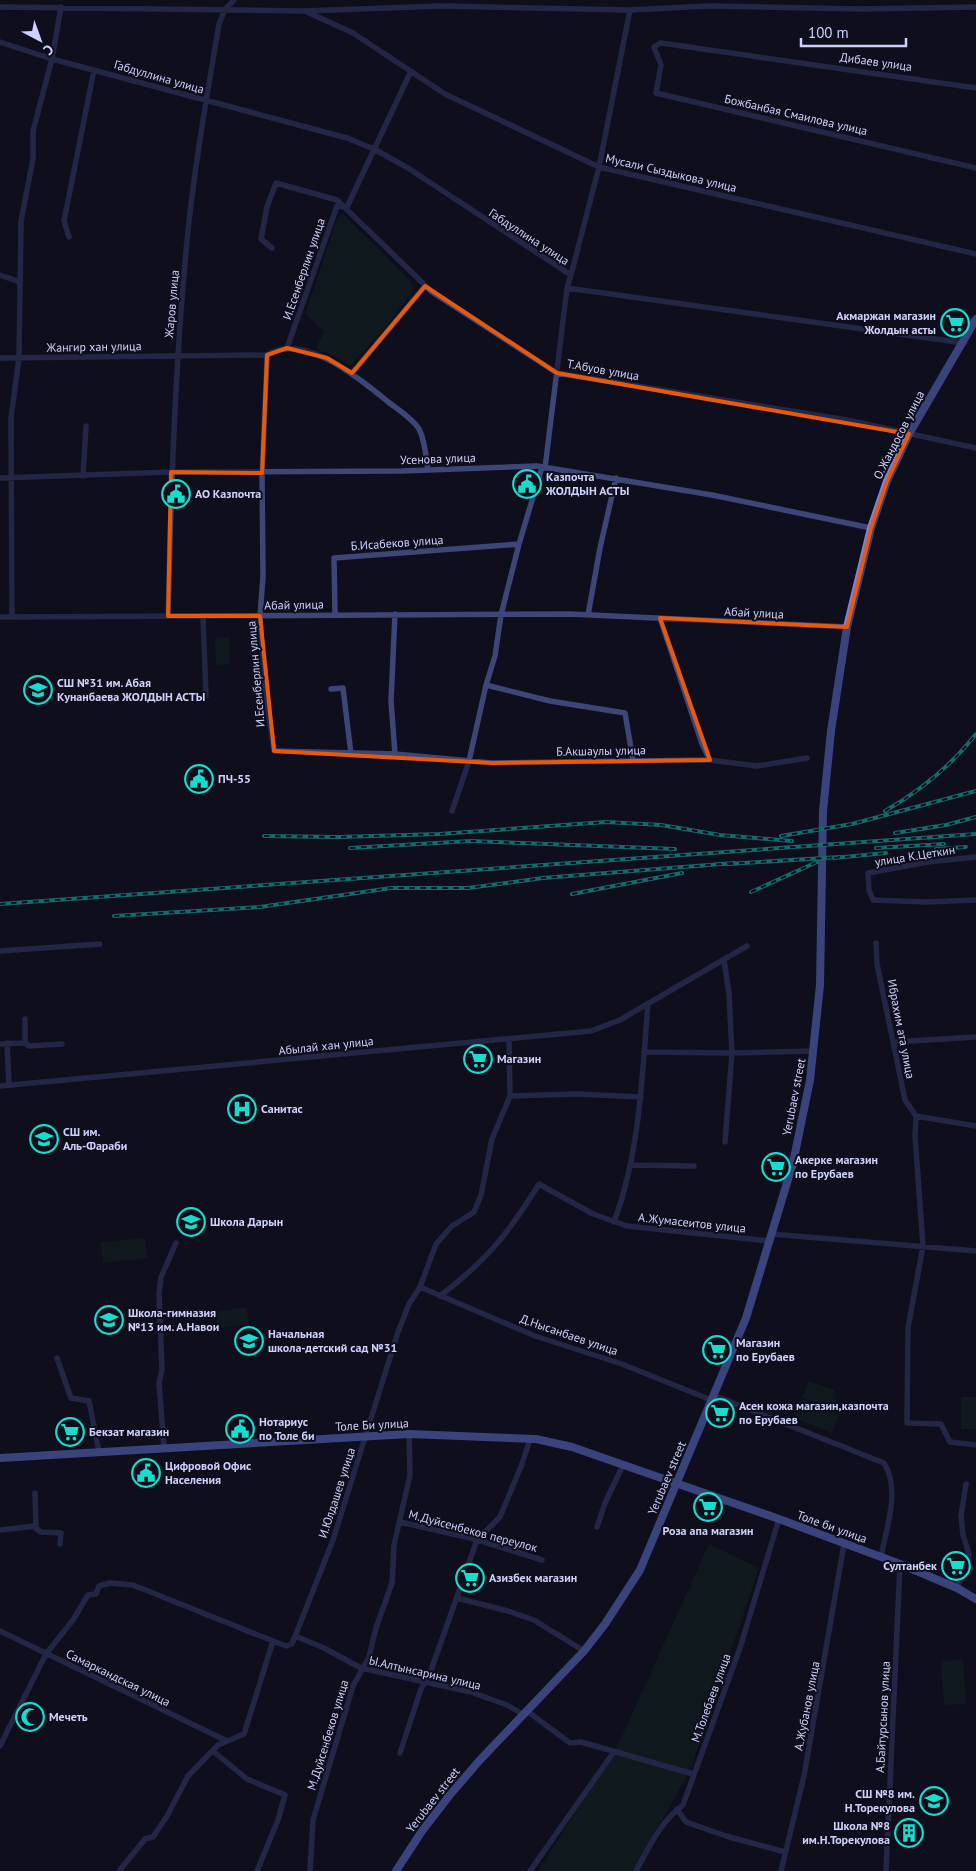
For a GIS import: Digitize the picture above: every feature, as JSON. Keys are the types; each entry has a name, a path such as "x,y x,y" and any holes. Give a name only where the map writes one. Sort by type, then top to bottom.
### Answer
{"main road":[{"name":"О.Жандосов улица","path":"823,811 831,731 847,627 871,528 887,481 909,434 964,343 976,319"},
{"name":"Yerubaev street","path":"396,1871 422,1831 449,1796 584,1651 606,1624 640,1570 678,1485 712,1397 746,1318 793,1162 810,1080 818,1022 823,811"},
{"name":"Толе Би улица","path":"0,1458 409,1434 530,1438 572,1448 678,1485"},
{"name":"Толе би улица","path":"678,1485 779,1519 882,1557 957,1588 976,1599"}],"street":[{"name":"Жаров улица","path":"168,616 171,472 187,241 206,101 219,24 225,9 234,0"},
{"path":"0,7 304,11 441,3 630,10 707,3 860,9 976,7"},
{"path":"12,617 11,418 19,358 21,222 33,159 33,131 52,59 61,7"},
{"path":"571,275 599,167 630,10"},
{"name":"Мусали Сыздыкова улица","path":"304,11 353,33 445,94 599,167 976,254"},
{"name":"Габдуллина улица","path":"0,42 52,59 347,138 374,149 408,168 491,225 571,275 567,288"},
{"name":"Дибаев улица","path":"654,47 661,43 976,88"},
{"name":"Божбанбая Смаилова улица","path":"654,47 661,65 656,93 976,168"},
{"name":"Габдуллина улица","path":"69,237 64,221 94,70"},
{"name":"И.Есенберлин улица","path":"287,348 337,206 347,207 411,71"},
{"path":"272,248 261,239 268,207 276,183 337,200 347,207"},
{"name":"Т.Абуов улица","path":"347,207 425,286 557,372 847,420 909,434"},
{"path":"0,275 20,282"},
{"path":"352,373 425,286"},
{"path":"452,811 469,761 486,685 495,656 501,615 519,544 543,467 567,288 964,343"},
{"path":"287,348 327,358 352,373 419,428 428,470"},
{"name":"Жангир хан улица","path":"0,358 267,355 273,351 287,348"},
{"name":"И.Есенберлин улица","path":"267,355 262,473 263,576 260,616 264,683 274,751"},
{"path":"83,476 86,426"},
{"path":"909,434 976,448"},
{"name":"Усенова улица","path":"0,478 171,472 262,473 543,467 712,495 871,528"},
{"path":"588,615 600,548 616,478"},
{"name":"Б.Исабеков улица","path":"335,614 334,558 519,544"},
{"name":"Абай улица","path":"0,617 335,614 588,615 847,627"},
{"path":"395,614 392,701 395,754"},
{"path":"203,616 206,696"},
{"path":"660,618 702,744 710,760"},
{"path":"486,685 550,701 625,713 633,760"},
{"path":"331,689 343,688 351,754"},
{"name":"Б.Акшаулы улица","path":"274,751 395,754 492,763 710,760 757,766 807,758"},
{"name":"улица К.Цеткин","path":"976,857 928,862 868,873 869,890 873,900 927,902 976,900"},
{"name":"Ибрахим ата улица","path":"876,943 877,964 905,1100 916,1116"},
{"path":"0,951 100,944"},
{"path":"614,1222 632,1165 641,1097 648,1002 747,946"},
{"path":"724,960 730,994 732,1054 725,1142"},
{"name":"Абылай хан улица","path":"0,1086 591,1031 620,1020 648,1002"},
{"path":"25,1019 25,1043"},
{"path":"894,1042 976,1037"},
{"name":"И.Юлдашев улица","path":"295,1636 333,1540 398,1332 409,1304 420,1287 436,1244 452,1226 474,1212 481,1195 492,1140 510,1096 508,1039"},
{"path":"0,1044 25,1043 29,1046 62,1044"},
{"path":"7,1044 9,1085"},
{"path":"644,1052 732,1054 814,1051"},
{"path":"510,1096 576,1094 641,1097"},
{"path":"976,1126 916,1116 915,1136 924,1246 908,1328 907,1423 941,1424 950,1442 976,1445"},
{"path":"632,1165 694,1166"},
{"name":"А.Жумасеитов улица","path":"440,1296 488,1256 513,1226 539,1184 593,1214 614,1222 654,1230 924,1246 976,1251"},
{"path":"164,1448 159,1383 162,1370 159,1294 161,1277 176,1244"},
{"name":"Д.Нысанбаев улица","path":"420,1287 532,1335 622,1364 884,1463 891,1476 892,1494 882,1557"},
{"path":"57,1358 71,1398 90,1401 98,1452"},
{"name":"М.Дуйсенбеков улица","path":"310,1871 313,1820 353,1686 361,1668 369,1657 376,1628 392,1583 394,1545 410,1475 409,1434"},
{"path":"400,1753 421,1689 426,1682 477,1540 500,1517 522,1464 530,1438"},
{"path":"597,1528 605,1503 623,1466"},
{"path":"957,1588 968,1564 969,1554 961,1516 966,1484"},
{"path":"0,1530 36,1526 35,1493"},
{"name":"М.Толебаев улица","path":"636,1871 656,1835 677,1809 683,1805 740,1648 779,1519"},
{"name":"М.Дуйсенбеков переулок","path":"400,1522 477,1540 542,1560"},
{"path":"32,1526 41,1532 61,1533 60,1544"},
{"name":"А.Жубанов улица","path":"781,1871 806,1767 844,1544"},
{"name":"А.Байтурсынов улица","path":"886,1871 900,1564"},
{"path":"0,1746 46,1654 73,1620 88,1595 96,1594 99,1586 110,1583 134,1585 286,1646 292,1644 295,1636"},
{"path":"457,1598 508,1611 534,1620 584,1651"},
{"name":"Самаркандская улица","path":"0,1631 227,1741"},
{"name":"Ы.Алтынсарина улица","path":"295,1636 324,1648 361,1668 471,1692 525,1713 570,1743 581,1742 613,1753 693,1774"},
{"path":"119,1871 145,1839 153,1837 167,1816 188,1776 213,1751 227,1741 244,1734 273,1641"},
{"path":"213,1751 247,1779 286,1795 278,1820 256,1871"},
{"path":"530,1871 613,1753"},
{"path":"677,1809 686,1822 726,1836 786,1852"}],"highlighted area":[{"path":"425,286 557,373 909,434 887,481 871,528 847,627 660,618 710,760 492,763 274,751 260,616 168,616 171,472 262,473 267,355 287,348 327,358 352,373"}],"green space":[{"path":"343,214 410,280 414,290 384,329 350,366 336,357 316,349 324,331 305,314 338,216"},
{"path":"229,637 230,664 216,665 215,638"},
{"path":"145,1238 147,1258 103,1263 101,1242"},
{"path":"246,1307 249,1324 216,1329 214,1312"},
{"path":"809,1381 834,1390 838,1410 802,1398"},
{"path":"961,1397 976,1397 976,1429 961,1429"},
{"path":"801,1399 839,1414 832,1433 794,1418"},
{"path":"709,1544 759,1568 690,1771 633,1871 538,1871 617,1747"},
{"path":"963,1660 966,1704 944,1705 941,1661"}],"railway":[{"path":"885,811 934,777 956,757 976,734"},
{"path":"781,836 852,824 976,791"},
{"path":"895,833 946,825 976,817"},
{"path":"264,836 339,837 439,834 606,822 661,825 720,835 792,841"},
{"path":"0,904 976,834"},
{"path":"350,848 471,841 675,849"},
{"path":"876,848 944,844"},
{"path":"936,849 966,847"},
{"path":"834,858 886,853"},
{"path":"728,864 840,857"},
{"path":"751,892 817,862"},
{"path":"114,916 260,907 391,888 468,888 543,878 734,863"},
{"path":"572,894 682,873"}],"place":[{"name":"Акмаржан магазин Жолдын асты","path":"955,323"},
{"name":"Казпочта ЖОЛДЫН АСТЫ","path":"527,484"},
{"name":"АО Казпочта","path":"176,494"},
{"name":"СШ №31 им. Абая Кунанбаева ЖОЛДЫН АСТЫ","path":"38,690"},
{"name":"ПЧ-55","path":"199,779"},
{"name":"Магазин","path":"478,1059"},
{"name":"Санитас","path":"242,1109"},
{"name":"СШ им. Аль-Фараби","path":"44,1139"},
{"name":"Акерке магазин по Ерубаев","path":"776,1167"},
{"name":"Школа Дарын","path":"191,1222"},
{"name":"Школа-гимназия №13 им. А.Навои","path":"109,1320"},
{"name":"Начальная школа-детский сад №31","path":"249,1341"},
{"name":"Магазин по Ерубаев","path":"717,1350"},
{"name":"Асен кожа магазин,казпочта по Ерубаев","path":"720,1413"},
{"name":"Нотариус по Толе би","path":"240,1429"},
{"name":"Бекзат магазин","path":"70,1432"},
{"name":"Цифровой Офис Населения","path":"146,1473"},
{"name":"Роза апа магазин","path":"708,1507"},
{"name":"Султанбек","path":"956,1566"},
{"name":"Азизбек магазин","path":"470,1578"},
{"name":"Мечеть","path":"30,1717"},
{"name":"СШ №8 им. Н.Торекулова","path":"934,1801"},
{"name":"Школа №8 им.Н.Торекулова","path":"909,1833"}]}
